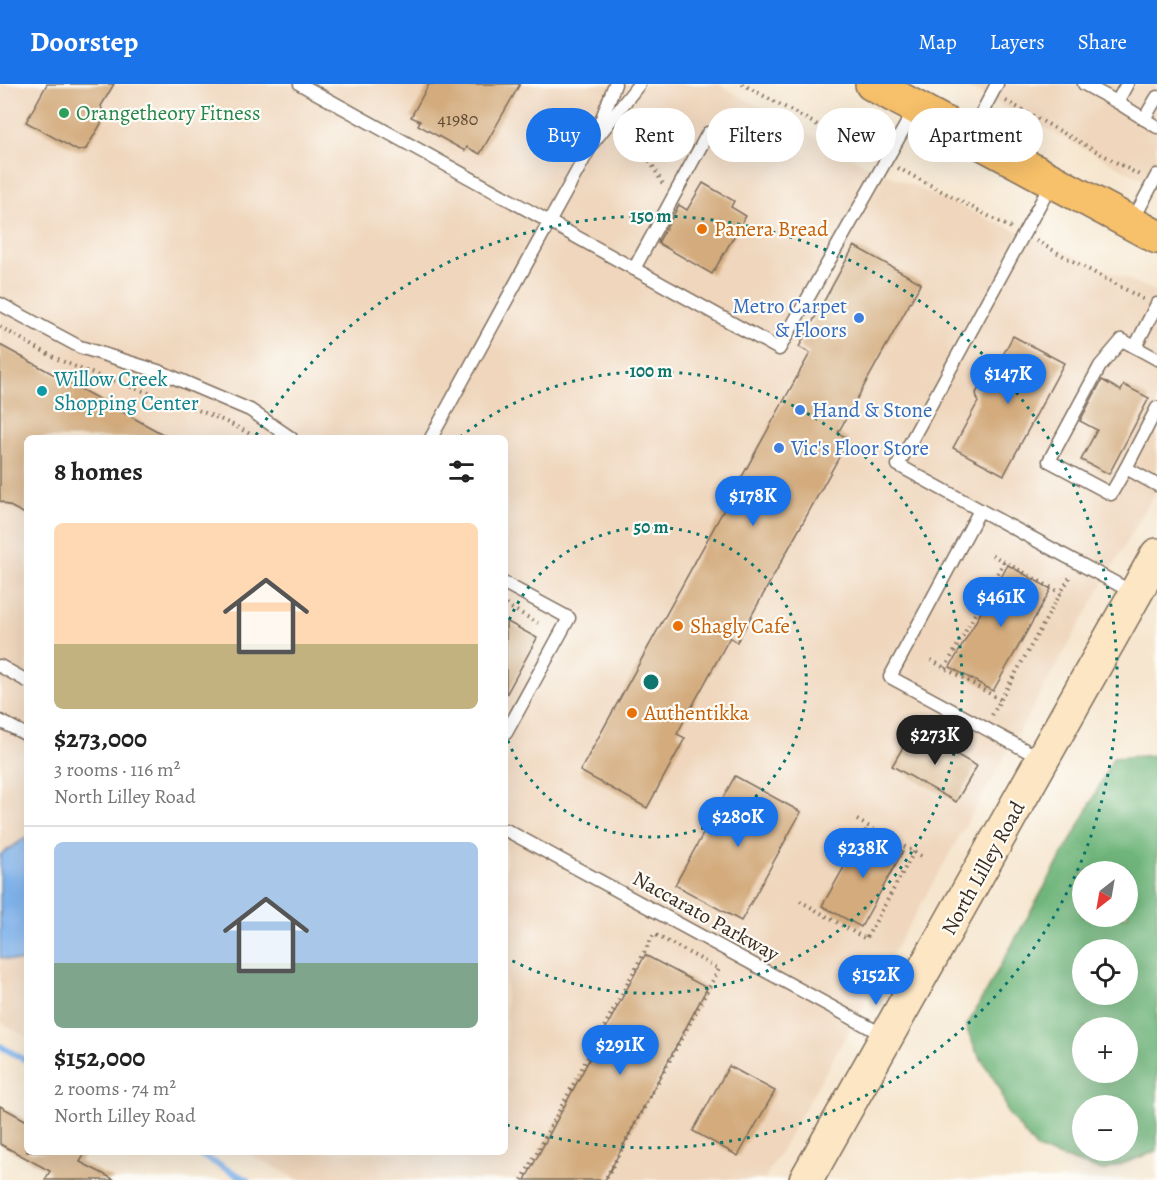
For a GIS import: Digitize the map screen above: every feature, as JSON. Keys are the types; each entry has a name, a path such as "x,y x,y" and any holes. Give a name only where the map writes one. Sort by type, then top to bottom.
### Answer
{"main road":[{"path":"872,84 916,107"},
{"path":"1017,162 1144,230"}],"street":[{"name":"North Lilley Road","path":"806,1180 1148,578"}],"lane":[{"path":"300,84 779,349 885,162"},
{"path":"601,121 615,84"},
{"path":"601,133 639,84"},
{"path":"1084,84 1157,127"},
{"path":"1117,102 1127,84"},
{"path":"984,108 995,89"},
{"path":"1144,119 1157,97"},
{"path":"896,143 916,107"},
{"path":"634,269 707,135"},
{"path":"433,435 582,162"},
{"path":"1144,230 1155,179"},
{"path":"1052,181 898,465 980,510 1148,578"},
{"path":"0,304 80,348 161,372 250,410 287,435"},
{"path":"1135,347 1156,305"},
{"path":"1157,359 1122,340 1100,366 1049,461 1111,494 1157,408"},
{"path":"1126,468 1157,485"},
{"path":"980,510 890,676 1043,760"},
{"path":"508,585 568,618 508,729"},
{"path":"0,666 24,679"},
{"path":"0,721 24,733"},
{"name":"Naccarato Parkway","path":"508,831 888,1038"}],"path":[{"path":"742,84 816,124"},
{"path":"995,89 1155,179"},
{"path":"650,162 655,170"},
{"path":"888,162 1156,305"},
{"path":"0,327 68,363 179,401 236,425 252,435"},
{"path":"992,555 1061,593"},
{"path":"945,668 1004,562"},
{"path":"992,716 1072,573"},
{"path":"508,606 538,623"},
{"path":"931,660 1001,700"},
{"path":"858,820 923,857"},
{"path":"800,901 866,939 914,852"},
{"path":"522,1180 654,934 719,969 605,1180"}],"shaded area":[{"path":"0,84 718,84 762,108 707,108 707,162 804,162 804,131 816,138 816,162 861,162 1157,292 1157,489 764,1180 299,1180 252,1155 508,1155 508,435 24,435 24,1035 0,1022"},
{"path":"961,84 1157,84 1157,187 1043,127 1043,108 1007,108"}],"green space":[{"path":"1157,755 1157,1151 1138,1158 1138,1095 1072,1095 1072,1161 1037,1149 1007,1112 1001,1090 976,1051 966,1027 1086,813 1113,758"},
{"path":"1073,1161 1130,1161 1103,1171"}],"water":[{"path":"24,839 24,962 0,958 0,855"}],"building":[{"path":"47,84 114,84 101,106 105,117 86,149 78,151 26,122"},
{"path":"429,84 520,84 480,154 467,147 465,151 418,125 420,121 411,117"},
{"name":"Panera Bread","path":"703,183 734,201 731,207 746,216 712,274 658,243 679,205 687,210"},
{"path":"854,246 921,283 838,433 849,439 737,642 730,637 677,734 685,738 647,808 580,771 810,353 799,347"},
{"path":"1013,336 1064,363 1004,475 953,448 978,402 976,393 983,381 988,383"},
{"name":"Willow Creek Shopping Center","path":"0,345 165,435 24,435 24,513 0,501"},
{"path":"1102,380 1121,391 1124,385 1149,398 1109,474 1081,460 1097,430 1080,421"},
{"path":"1008,565 1051,589 993,691 950,667"},
{"path":"508,622 537,638 508,691"},
{"path":"913,730 977,766 956,802 892,766"},
{"path":"735,776 801,812 741,921 675,885"},
{"path":"865,830 903,851 861,927 822,906"},
{"path":"645,955 707,988 605,1180 525,1180"},
{"path":"729,1066 775,1091 738,1156 693,1131"},
{"path":"0,1106 24,1119 24,1155 84,1155 80,1162 115,1180 45,1180 50,1171 0,1144"}],"waterway":[{"path":"0,1046 24,1059"},
{"path":"201,1155 247,1180"}],"place":[{"name":"Orangetheory Fitness","path":"64,113"},
{"name":"Panera Bread","path":"702,229"},
{"name":"Metro Carpet & Floors","path":"859,318"},
{"name":"Willow Creek Shopping Center","path":"42,391"},
{"name":"Hand & Stone","path":"800,410"},
{"name":"Vic's Floor Store","path":"779,448"},
{"name":"Shagly Cafe","path":"678,626"},
{"name":"Authentikka","path":"632,713"}]}
